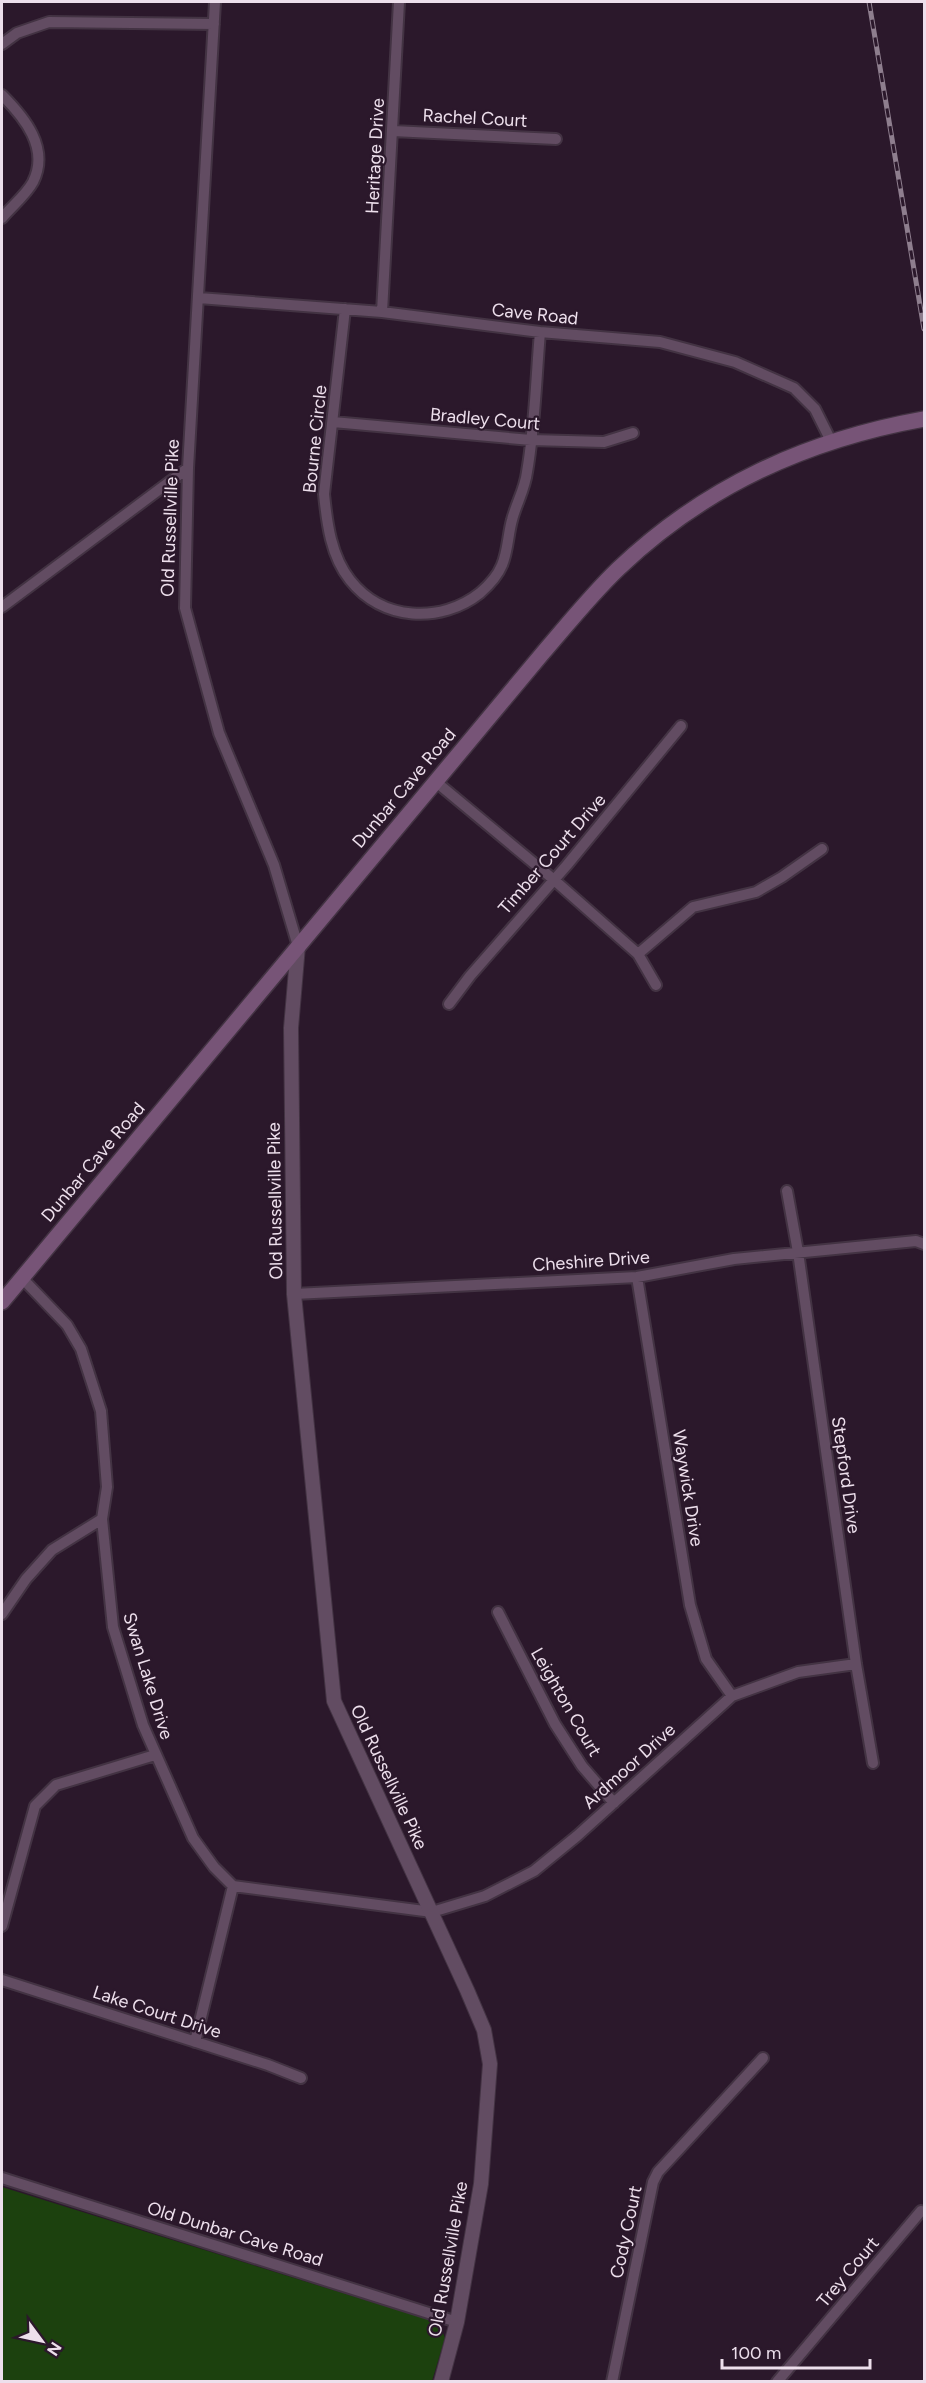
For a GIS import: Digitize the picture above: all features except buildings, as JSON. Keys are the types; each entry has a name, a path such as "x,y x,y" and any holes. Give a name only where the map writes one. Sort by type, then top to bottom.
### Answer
{"main road":[{"name":"Dunbar Cave Road","path":"2,1302 435,782 603,585 652,538 680,517 739,480 776,463 831,441 924,419"}],"street":[{"name":"Old Russellville Pike","path":"215,2 188,468 185,608 219,733 274,865 298,946 291,1028 294,1294 334,1701 484,2030 490,2064 481,2184 458,2322 441,2382"},
{"name":"Heritage Drive","path":"382,312 399,2"},
{"path":"2,44 16,33 48,22 214,24"},
{"path":"2,95 18,111 37,144 37,165 33,182 2,218"},
{"name":"Rachel Court","path":"393,130 556,139"},
{"name":"Cave Road","path":"199,298 382,312 540,332 660,342 735,362 794,388 815,409 831,441"},
{"name":"Bourne Circle","path":"345,309 324,494 327,525 337,559 350,580 366,597 388,609 420,615 444,612 468,602 486,587 502,566 512,519 527,475 540,332"},
{"name":"Bradley Court","path":"333,422 531,440 604,442 633,433"},
{"path":"2,607 188,468"},
{"name":"Timber Court Drive","path":"449,1004 470,976 681,726"},
{"path":"435,782 553,879 638,954 656,985"},
{"path":"638,954 693,907 756,892 822,849"},
{"name":"Stepford Drive","path":"787,1191 798,1252 855,1664 873,1763"},
{"name":"Cheshire Drive","path":"294,1294 637,1277 734,1258 916,1241 924,1244"},
{"name":"Waywick Drive","path":"637,1277 690,1605 706,1659 732,1696"},
{"name":"Swan Lake Drive","path":"22,1278 67,1325 81,1350 100,1411 107,1487 102,1519 113,1627 143,1725 193,1838 233,1886"},
{"path":"2,1614 26,1578 52,1550 102,1519"},
{"name":"Leighton Court","path":"498,1612 555,1724 582,1766 614,1803"},
{"name":"Ardmoor Drive","path":"432,1912 485,1896 534,1871 614,1803 732,1696 798,1672 855,1664"},
{"path":"2,1926 35,1806 56,1785 155,1755"},
{"path":"195,2042 233,1886 432,1912"},
{"name":"Lake Court Drive","path":"2,1980 268,2065 301,2078"},
{"name":"Cody Court","path":"612,2382 653,2182 658,2172 763,2058"},
{"name":"Old Dunbar Cave Road","path":"2,2178 458,2322"},
{"name":"Trey Court","path":"777,2382 921,2211"}],"green space":[{"path":"2,2187 439,2323 445,2338 432,2381 2,2381"}],"railway":[{"path":"869,2 924,329"}]}
